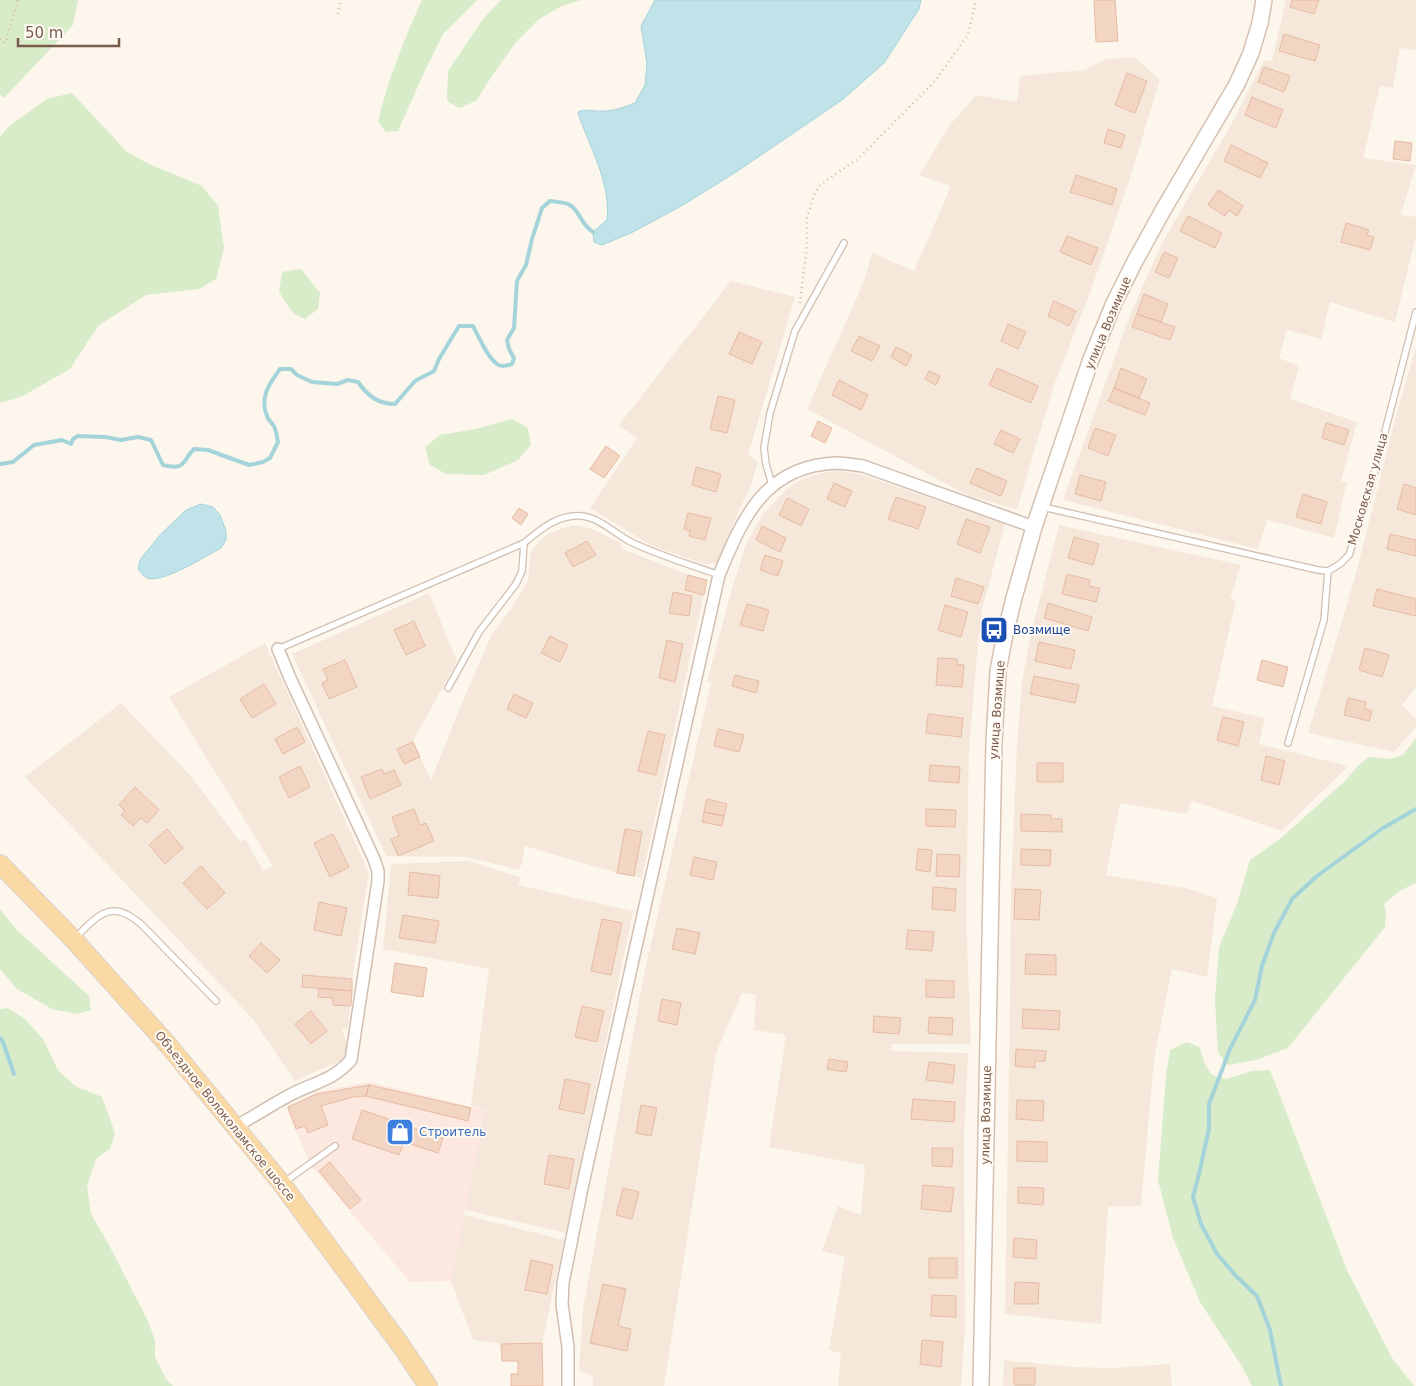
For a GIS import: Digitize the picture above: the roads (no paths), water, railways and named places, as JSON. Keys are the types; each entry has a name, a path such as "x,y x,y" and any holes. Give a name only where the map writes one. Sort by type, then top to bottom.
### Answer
{"main road":[{"name":"улица Возмище","path":"981,1386 994,742 998,671 1005,634 1040,506 1091,359 1114,303 1134,263 1237,84 1251,53 1260,23 1264,0"},
{"name":"Объездное Волоколамское шоссе","path":"0,864 74,940 169,1046 282,1184 402,1347 428,1386"}],"street":[{"path":"568,1386 568,1347 562,1304 564,1283 582,1188 719,575 748,513 759,497 772,485 789,475 812,466 838,463 863,466 1034,527"},
{"path":"235,1127 291,1094 326,1080 342,1070 351,1060 378,881 378,871 374,859 278,649"}],"lane":[{"path":"772,485 764,448 770,413 795,331 844,243"},
{"name":"Московская улица","path":"1328,571 1349,556 1368,497 1416,312"},
{"path":"1040,506 1328,571 1324,620 1288,743"},
{"path":"278,649 524,543 546,525 560,519 580,516 593,518 629,541 719,575"},
{"path":"448,688 480,632 516,584 522,570 524,543"},
{"path":"74,940 102,913 112,911 127,914 141,924 216,1001"},
{"path":"282,1184 335,1146"}],"water":[{"path":"655,0 921,0 919,9 884,63 842,100 739,170 683,205 631,233 602,245 594,242 593,232 607,220 606,191 578,112 584,110 612,110 635,103 645,85 647,64 641,26"},
{"path":"201,504 213,507 220,515 226,531 226,540 221,548 173,573 154,579 147,578 138,569 140,560 160,535 186,510"}],"waterway":[{"path":"0,464 13,462 34,445 62,440 71,444 73,439 78,436 105,437 121,440 138,437 151,440 163,465 170,467 183,464 194,449 208,450 249,465 263,462 270,458 278,442 274,426 268,417 264,403 267,391 280,369 291,369 297,375 312,382 337,384 348,380 358,382 378,401 395,404 415,381 434,371 459,326 473,326 487,352 497,364 500,366 512,364 514,358 507,340 514,328 517,281 526,265 542,208 550,201 568,204 593,232"},
{"path":"1281,1386 1270,1330 1257,1296 1217,1254 1201,1224 1193,1197 1209,1129 1209,1104 1230,1049 1255,1000 1262,966 1274,933 1292,899 1317,876 1383,828 1416,809"},
{"path":"0,1038 14,1074"}],"place":[{"name":"Возмище","path":"994,630"},
{"name":"Строитель","path":"400,1132"}]}
